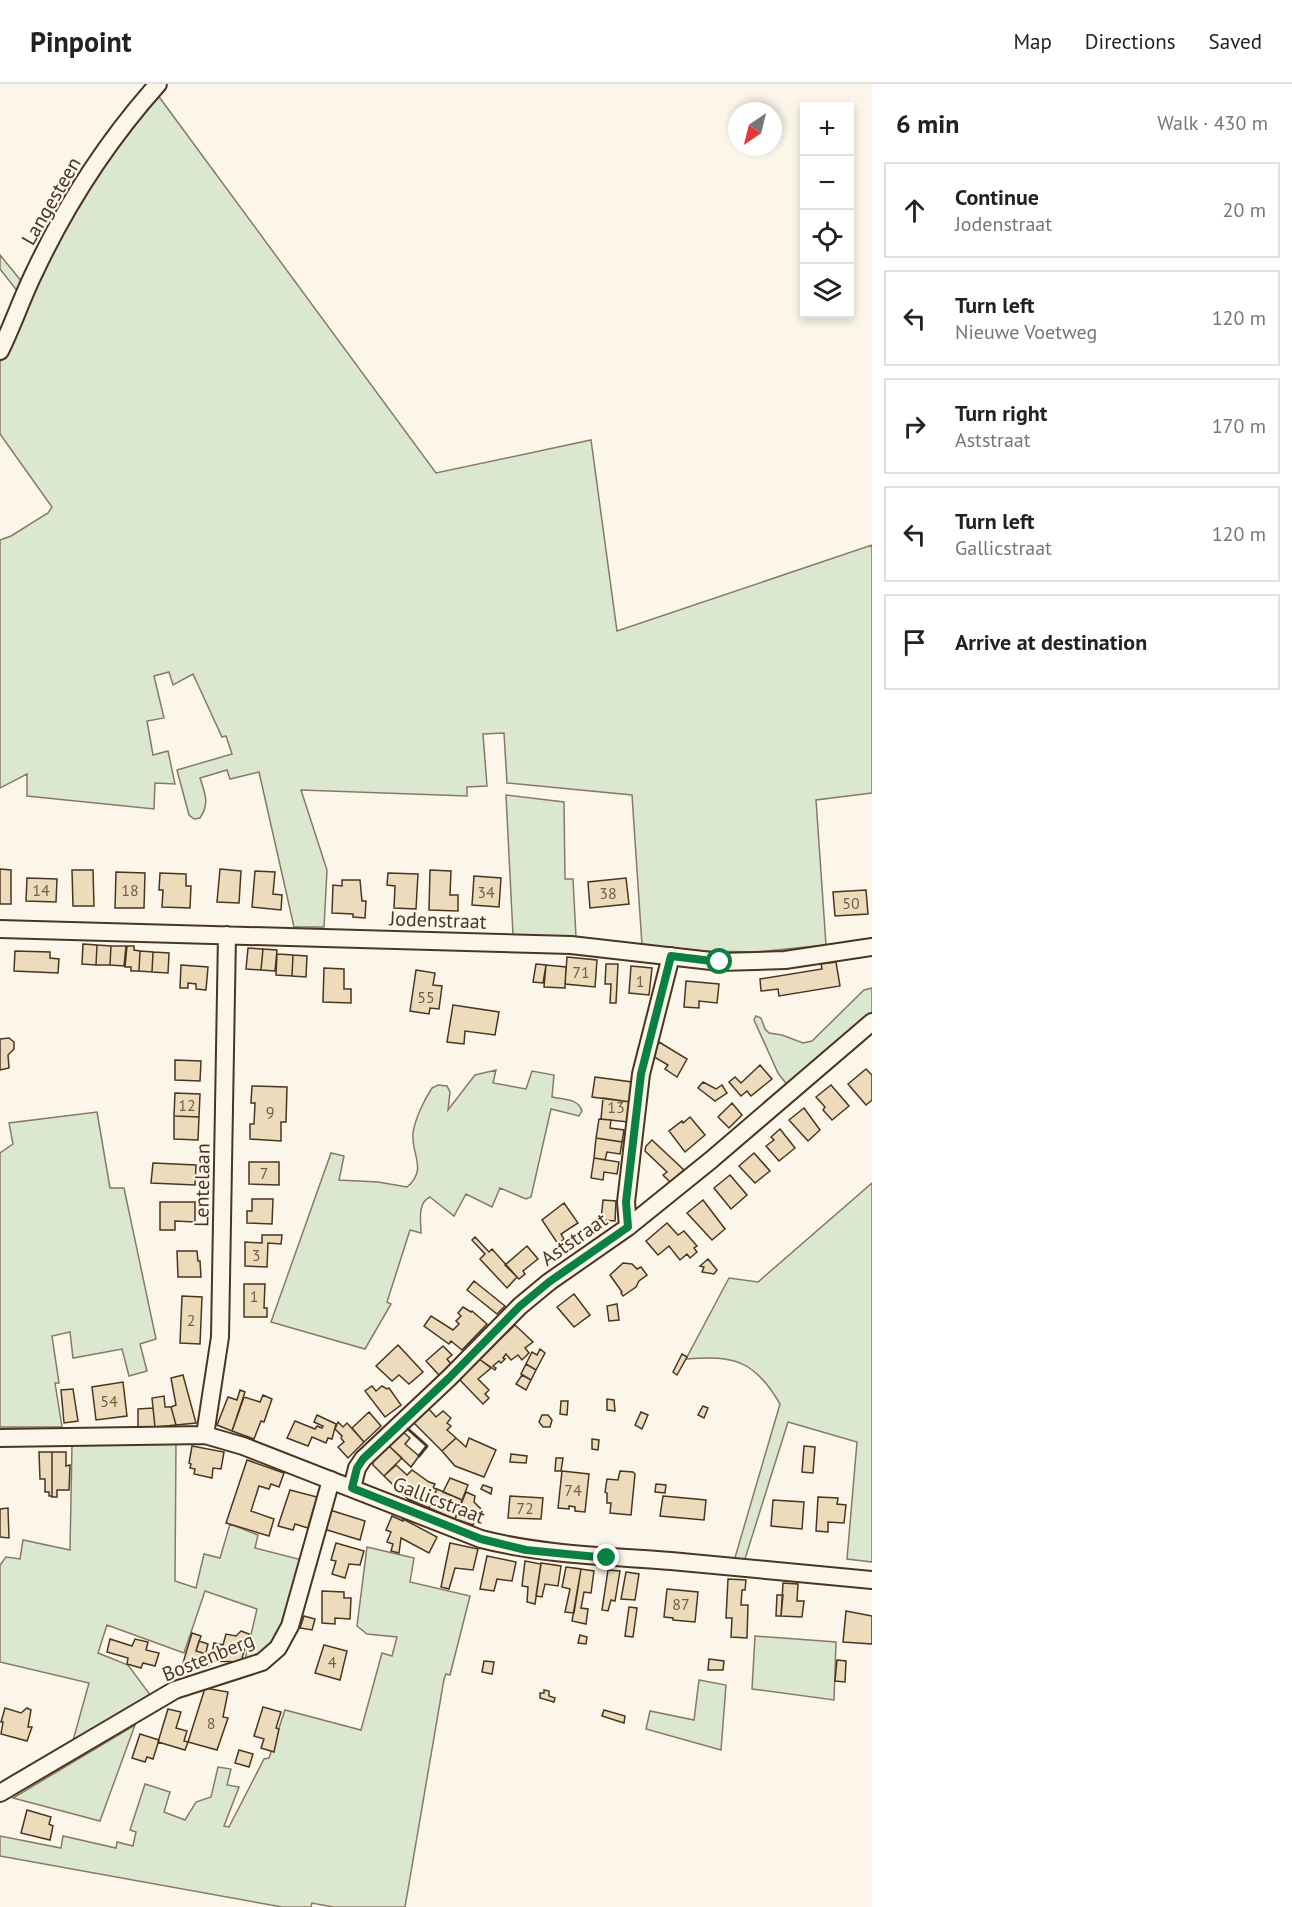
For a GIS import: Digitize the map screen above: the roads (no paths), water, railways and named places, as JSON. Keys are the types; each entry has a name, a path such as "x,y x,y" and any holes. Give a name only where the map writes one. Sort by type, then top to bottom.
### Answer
{"street":[{"name":"Langesteen","path":"0,351 35,271 62,219 111,140 158,84"},
{"name":"Jodenstraat","path":"0,929 571,945 720,962 786,960 872,947"},
{"name":"Lentelaan","path":"205,1435 220,1337 227,935"},
{"path":"628,1227 626,1202 641,1074 671,956"},
{"name":"Aststraat","path":"352,1488 357,1468 363,1459 449,1378 520,1306 549,1282 628,1227 711,1160 872,1022"},
{"name":"Gallicstraat","path":"0,1438 205,1435 243,1446 481,1539 526,1550 872,1580"},
{"name":"Bostenberg","path":"0,1793 175,1690 262,1662 278,1648 290,1626 332,1480"}]}
